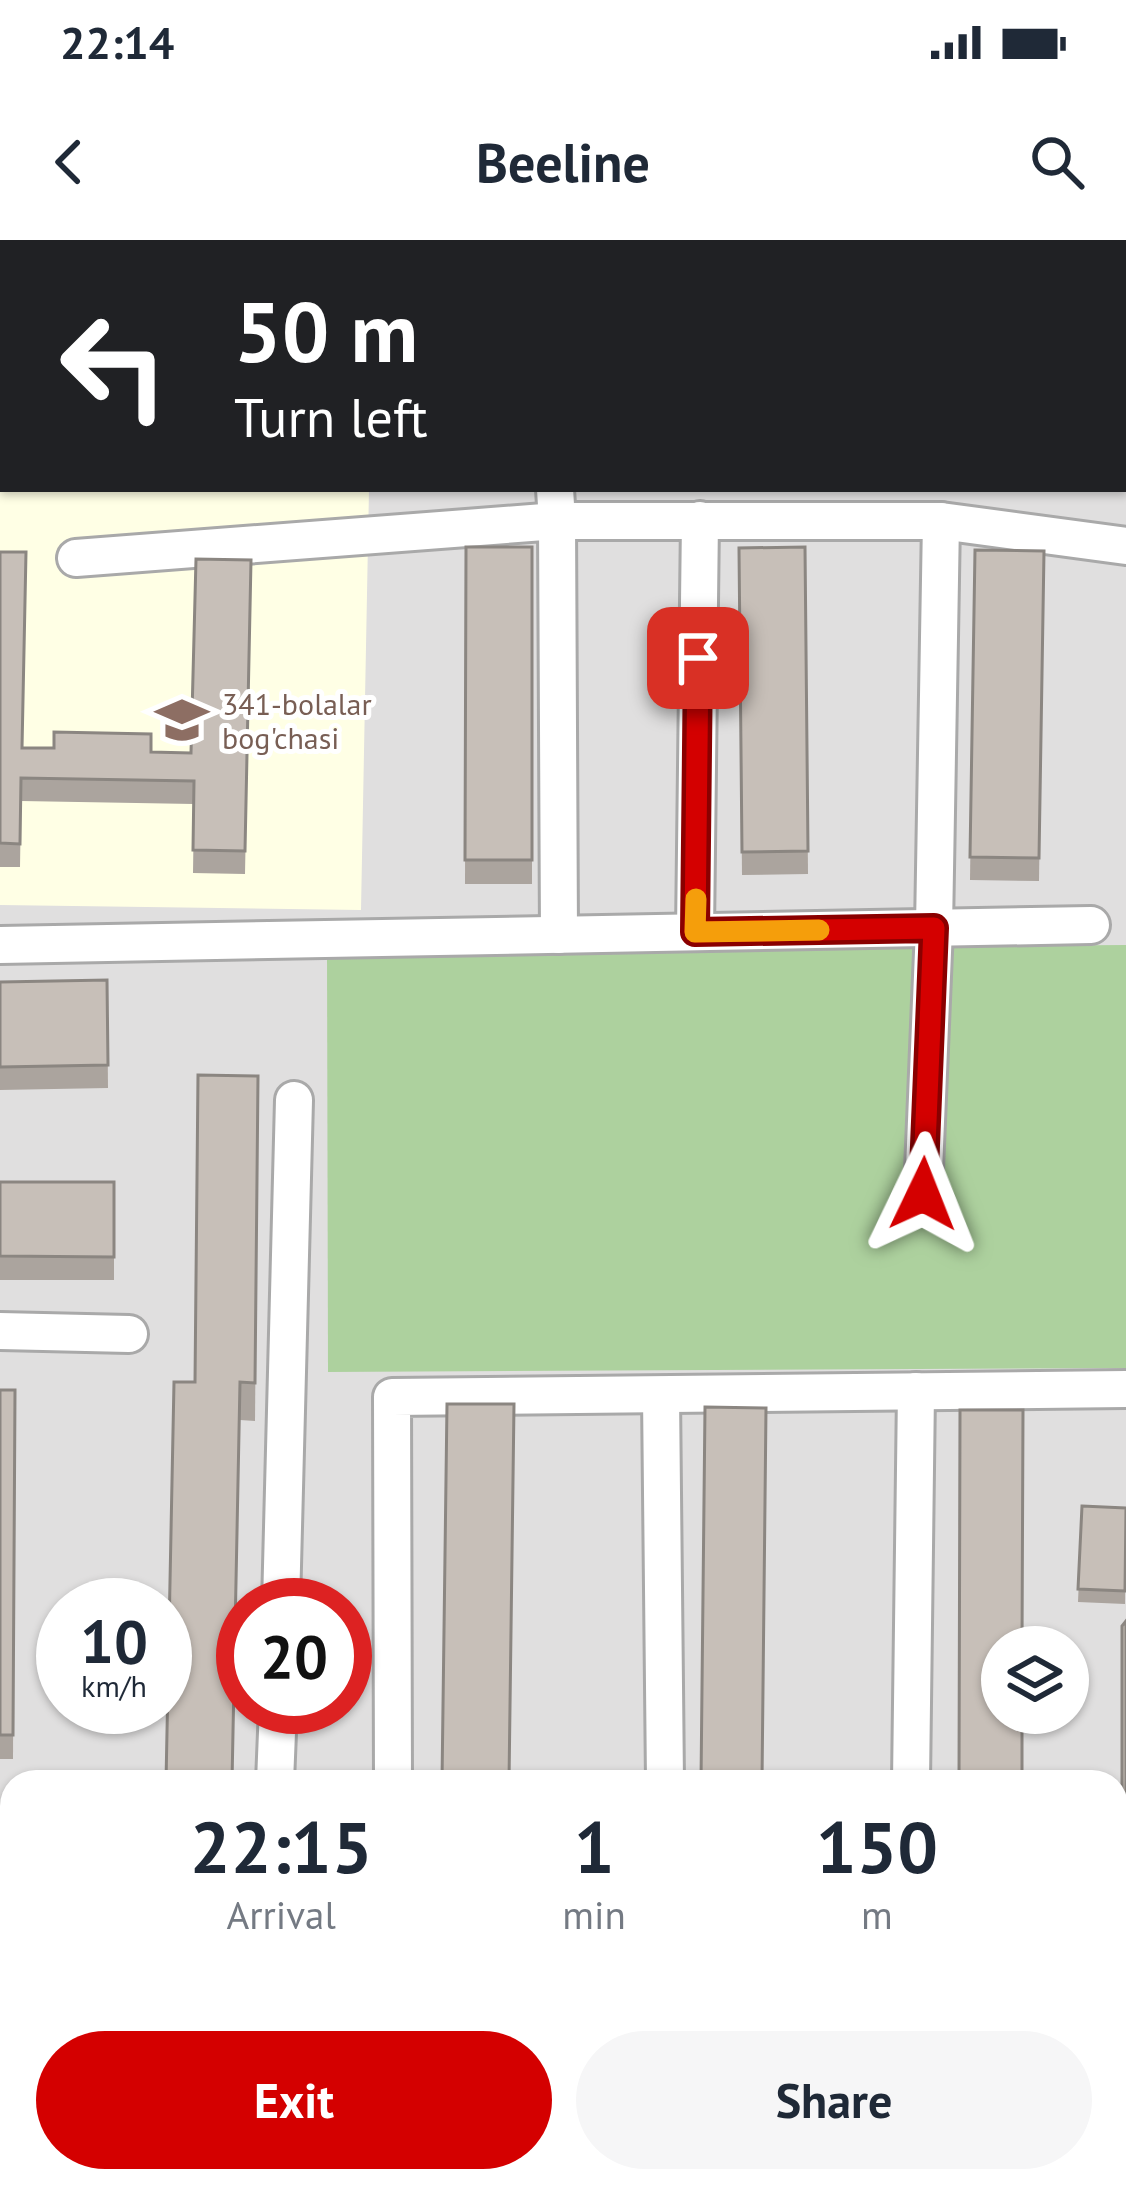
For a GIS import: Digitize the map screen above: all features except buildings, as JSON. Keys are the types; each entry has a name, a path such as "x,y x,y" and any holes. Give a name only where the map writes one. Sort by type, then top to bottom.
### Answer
{"lane":[{"path":"556,505 559,935"},
{"path":"76,558 556,505 663,505 700,520 941,520 1126,546"},
{"path":"695,932 700,520"},
{"path":"923,1194 934,928 941,520"},
{"path":"0,945 1091,925"},
{"path":"282,1578 294,1100"},
{"path":"0,1331 129,1334"},
{"path":"393,1770 392,1397 1126,1389"},
{"path":"911,1770 916,1391"},
{"path":"661,1395 665,1770"},
{"path":"275,1770 277,1734"}],"shaded area":[{"path":"0,492 1126,492 1126,1770 0,1770"},
{"name":"341-bolalar bog'chasi","path":"0,492 369,492 361,910 0,905"}],"green space":[{"path":"1126,945 1126,1368 328,1372 327,950"}],"slow traffic":[{"path":"696,899 695,932 819,930"}],"place":[{"name":"341-bolalar bog'chasi","path":"182,720"}],"route":[{"path":"698,658 695,932 934,928 923,1194"}]}
